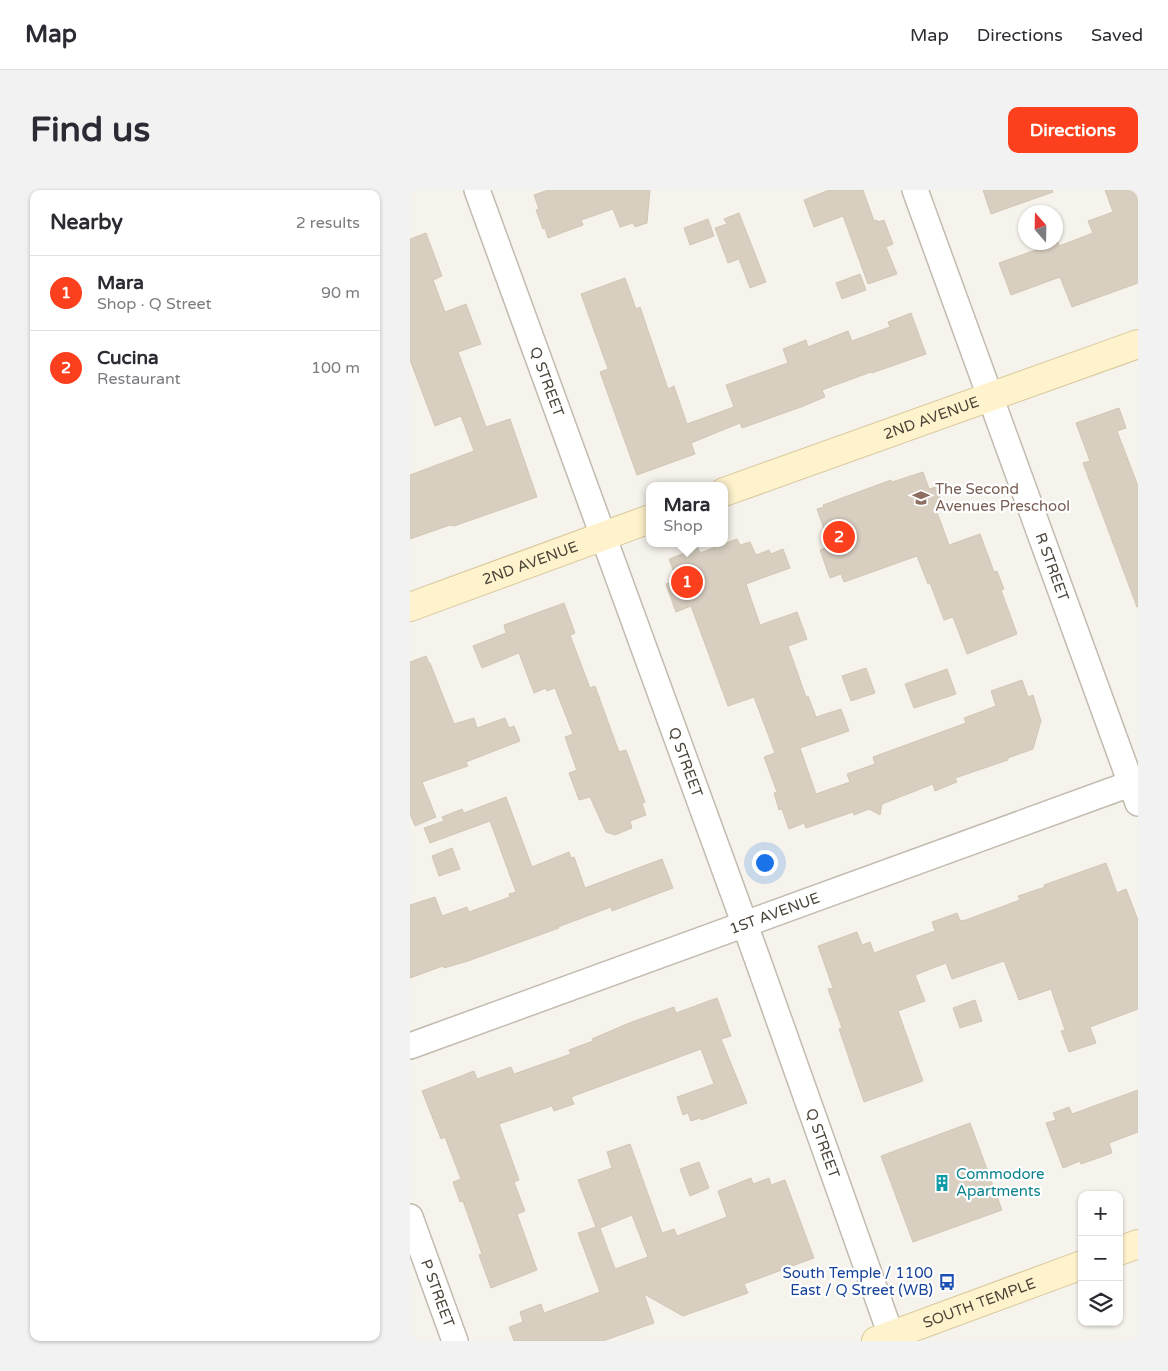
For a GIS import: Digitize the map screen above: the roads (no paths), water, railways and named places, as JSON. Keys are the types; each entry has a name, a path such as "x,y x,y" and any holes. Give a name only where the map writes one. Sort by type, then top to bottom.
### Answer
{"street":[{"name":"Q STREET","path":"476,190 744,925 887,1339"},
{"name":"R STREET","path":"915,190 990,398 1136,789"},
{"name":"2ND AVENUE","path":"728,491 1138,344"},
{"name":"2ND AVENUE","path":"410,608 646,520"},
{"name":"1ST AVENUE","path":"410,1046 744,925 1136,789"},
{"name":"P STREET","path":"410,1217 454,1341"},
{"path":"1123,1250 1138,1244"},
{"name":"SOUTH TEMPLE","path":"887,1339 1078,1267"}],"place":[{"name":"The Second Avenues Preschool","path":"921,498"},
{"name":"Cucina","path":"839,537"},
{"name":"Mara","path":"687,582"},
{"name":"Commodore Apartments","path":"942,1183"},
{"name":"South Temple / 1100 East / Q Street (WB)","path":"947,1282"}]}
